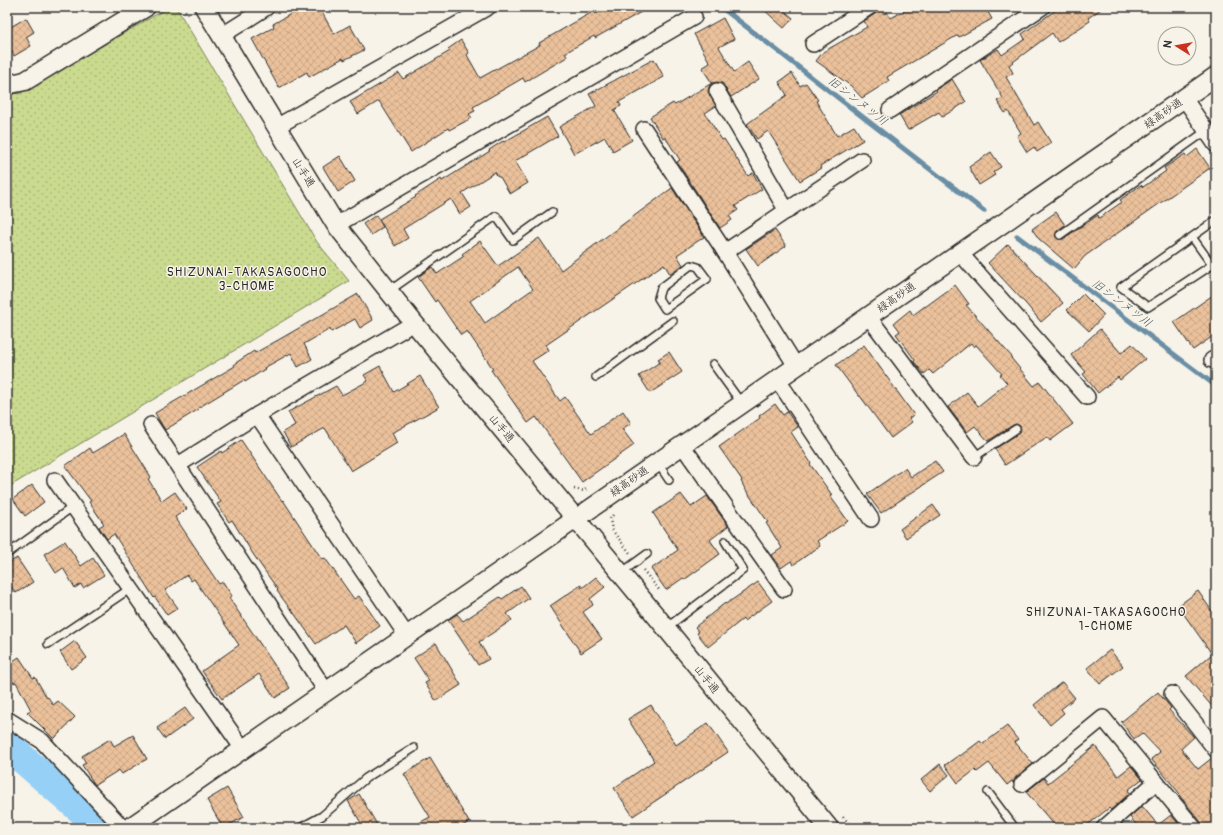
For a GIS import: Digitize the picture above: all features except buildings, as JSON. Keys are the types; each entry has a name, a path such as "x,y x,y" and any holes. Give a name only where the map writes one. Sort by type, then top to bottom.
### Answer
{"street":[{"path":"7,82 11,84 25,82 146,7"},
{"name":"山手通","path":"204,7 336,225 414,323 576,518 829,828"},
{"path":"221,36 267,7"},
{"path":"276,127 488,7"},
{"path":"813,44 869,7"},
{"path":"890,110 1042,7"},
{"path":"336,225 694,17"},
{"name":"緑高砂通","path":"128,828 1216,76"},
{"path":"717,91 787,211"},
{"path":"1184,98 1216,146"},
{"path":"644,128 725,252 796,366"},
{"path":"725,252 862,160"},
{"path":"960,253 1087,397"},
{"path":"868,316 974,457"},
{"path":"178,465 257,415 414,323"},
{"path":"777,379 871,520"},
{"path":"257,415 407,636"},
{"path":"151,425 326,691"},
{"path":"682,445 784,589"},
{"path":"55,480 243,749"},
{"path":"1172,694 1216,750"},
{"path":"1022,784 1103,718 1194,828"},
{"path":"7,719 42,741 123,828"},
{"path":"1104,828 1156,782"}],"lane":[{"path":"1060,235 1206,131"},
{"path":"389,291 496,216 513,240 552,212"},
{"path":"1192,237 1212,265 1148,307 1121,287 1216,220"},
{"path":"691,265 698,267 707,279 665,309 658,298 661,288 691,265"},
{"path":"596,377 673,321"},
{"path":"713,364 742,404"},
{"path":"974,457 1016,429"},
{"path":"657,462 669,480"},
{"path":"7,554 74,506"},
{"path":"666,628 743,570 725,541"},
{"path":"621,573 646,554"},
{"path":"48,644 131,588"},
{"path":"300,828 322,816 366,778 414,748"},
{"path":"988,792 1015,828"}],"path":[{"path":"571,486 574,489 584,491 591,486"},
{"path":"615,512 610,519 612,530 618,538"}],"green space":[{"path":"169,7 176,7 317,242 349,281 7,488 7,91 19,94"}],"waterway":[{"name":"旧シンヌツ川","path":"721,7 984,211"},
{"name":"旧シンヌツ川","path":"1017,236 1216,386"},
{"path":"7,745 92,819 99,828"}],"district":[{"name":"SHIZUNAI-TAKASAGOCHO 3-CHOME","path":"247,279"},
{"name":"SHIZUNAI-TAKASAGOCHO 1-CHOME","path":"1106,619"}]}
